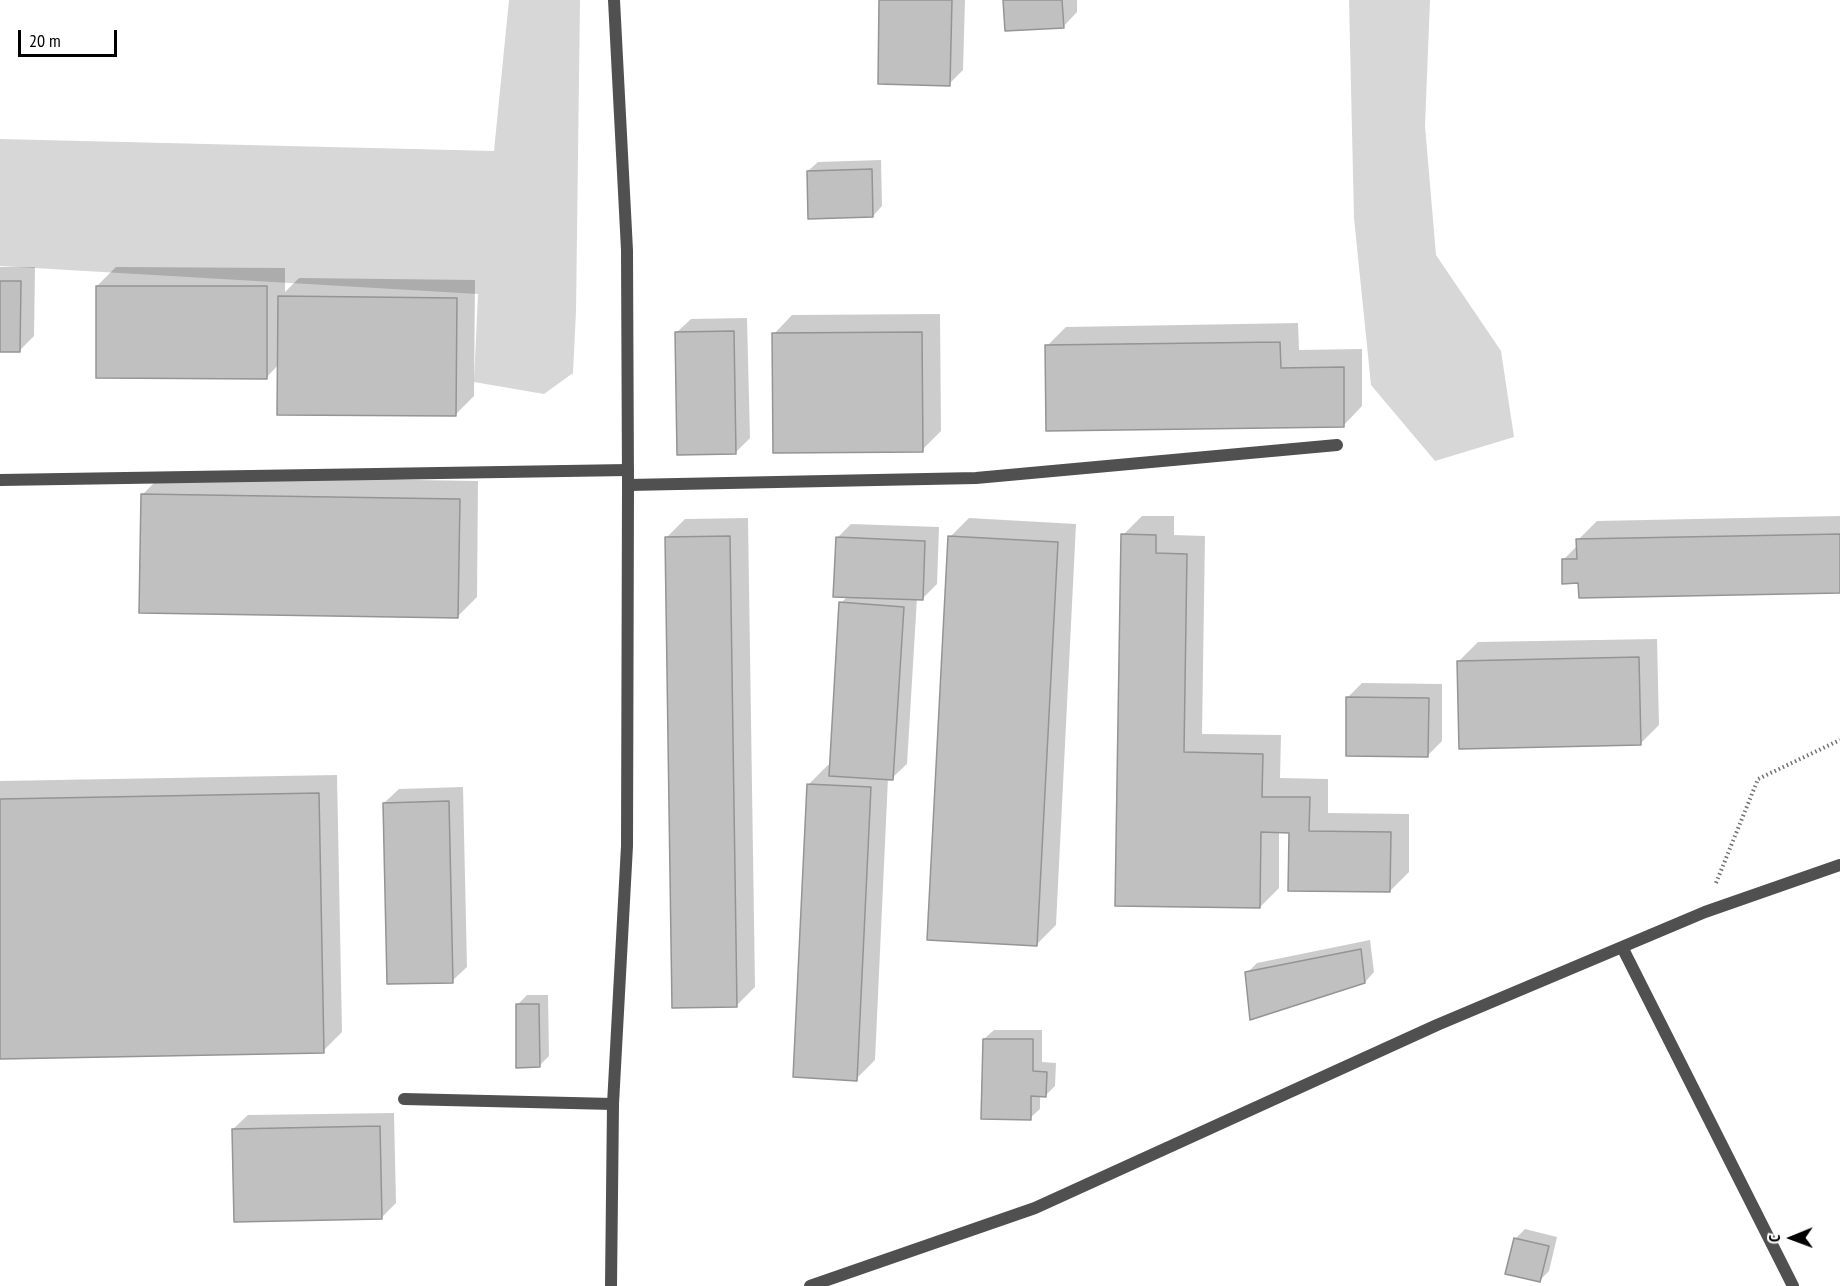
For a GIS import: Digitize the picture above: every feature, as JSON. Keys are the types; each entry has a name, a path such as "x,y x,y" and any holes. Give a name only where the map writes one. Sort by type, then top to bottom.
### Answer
{"street":[{"path":"611,1286 614,1104 627,846 628,485 627,250 614,0"},
{"path":"628,485 976,478 1337,445"},
{"path":"0,480 628,470"},
{"path":"810,1286 1035,1208 1437,1025 1705,912 1840,865"},
{"path":"1622,947 1793,1286"},
{"path":"404,1099 614,1104"}],"path":[{"path":"1705,912 1758,779 1840,740"}],"shaded area":[{"path":"509,0 580,0 576,311 573,373 544,394 474,382 478,294 0,266 0,139 494,151"},
{"path":"1349,0 1430,0 1425,126 1436,255 1501,351 1514,437 1435,461 1371,385 1354,218"}],"building":[{"path":"879,0 952,0 950,86 878,84"},
{"path":"1003,0 1062,0 1064,28 1005,31"},
{"path":"872,169 873,217 808,219 807,171"},
{"path":"0,281 21,281 20,352 0,352"},
{"path":"96,286 267,286 267,379 96,378"},
{"path":"278,296 457,298 456,416 277,415"},
{"path":"734,331 736,454 677,455 675,332"},
{"path":"922,332 923,452 773,453 772,333"},
{"path":"1280,342 1281,368 1344,367 1344,427 1046,431 1045,345"},
{"path":"141,494 460,499 458,618 139,613"},
{"path":"1121,534 1156,535 1156,553 1187,554 1184,752 1263,754 1262,797 1310,797 1309,831 1391,832 1390,892 1288,891 1289,833 1261,832 1260,908 1115,906"},
{"path":"1840,534 1840,593 1579,598 1578,583 1562,584 1562,559 1577,559 1576,539"},
{"path":"730,536 737,1007 672,1008 665,537"},
{"path":"948,536 1058,542 1037,946 927,940"},
{"path":"836,537 925,541 923,600 833,597"},
{"path":"839,602 904,607 893,780 829,776"},
{"path":"1639,657 1641,745 1459,749 1457,661"},
{"path":"1346,697 1429,698 1428,757 1346,756"},
{"path":"807,784 871,787 857,1081 793,1077"},
{"path":"319,793 324,1053 0,1059 0,799"},
{"path":"449,801 453,983 387,984 383,803"},
{"path":"1361,949 1365,983 1250,1020 1245,972"},
{"path":"516,1004 539,1004 540,1067 516,1068"},
{"path":"983,1039 1033,1039 1033,1071 1047,1072 1046,1097 1031,1096 1031,1120 981,1119"},
{"path":"380,1126 382,1219 234,1222 232,1129"},
{"path":"1514,1238 1549,1246 1540,1282 1505,1274"}]}
